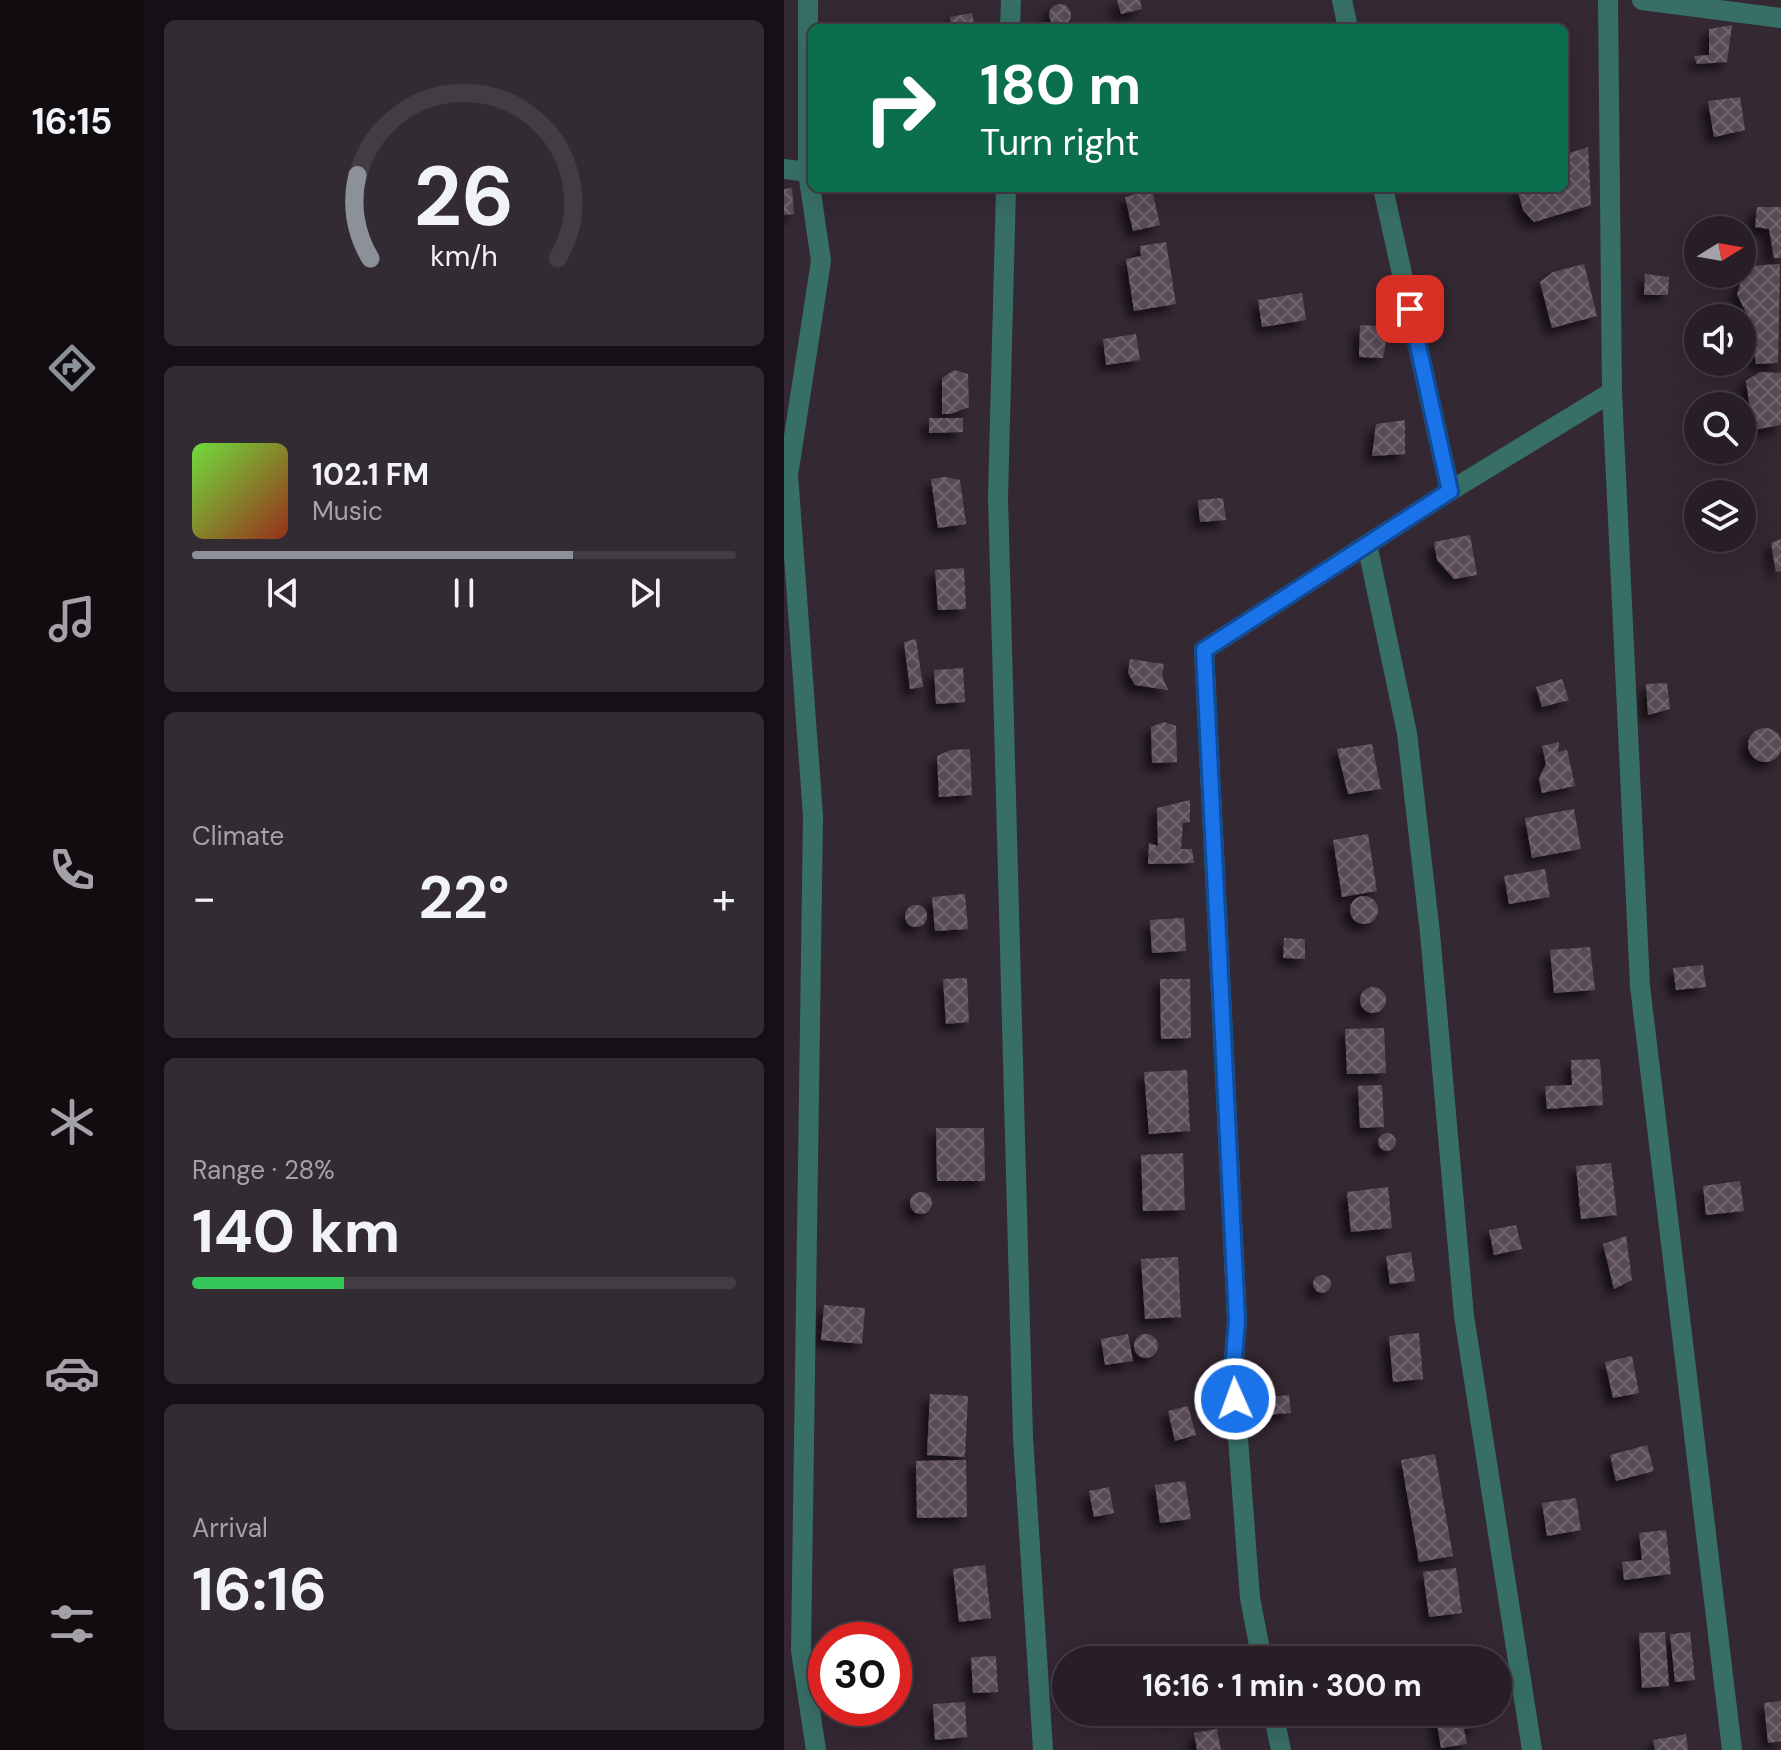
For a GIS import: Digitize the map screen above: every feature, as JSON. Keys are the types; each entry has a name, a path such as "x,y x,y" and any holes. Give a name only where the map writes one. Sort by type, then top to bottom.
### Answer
{"street":[{"path":"784,169 808,172 808,0"},
{"path":"1010,24 1011,0"},
{"path":"1342,0 1347,24"},
{"path":"1608,0 1612,392 1640,986 1732,1750"},
{"path":"1642,0 1781,18"},
{"path":"788,474 821,261 811,192"},
{"path":"1006,192 998,497 1023,1438 1043,1750"},
{"path":"1384,192 1450,491"},
{"path":"1259,1646 1250,1598 1233,1371 1237,1320 1204,650 1450,491 1612,392"},
{"path":"784,453 813,816 801,1651 816,1750"},
{"path":"1367,544 1407,733 1430,933 1464,1316 1532,1750"},
{"path":"1276,1726 1281,1750"}],"building":[{"path":"1117,0 1140,0 1142,9 1121,14"},
{"path":"1060,4 1070,11 1068,23 1052,23 1049,15 1052,7"},
{"path":"972,13 974,24 951,24 950,17"},
{"path":"1732,25 1727,62 1697,64 1694,56 1709,55 1709,29"},
{"path":"1740,97 1745,130 1714,137 1708,101"},
{"path":"1588,147 1591,205 1534,222 1523,210 1518,192 1568,192 1568,154"},
{"path":"792,188 794,214 784,215 784,189"},
{"path":"1152,192 1160,225 1133,231 1125,197"},
{"path":"1757,207 1781,207 1781,258 1774,258 1769,229 1756,227"},
{"path":"1166,242 1176,304 1134,311 1126,259 1141,256 1140,246"},
{"path":"1584,264 1597,316 1552,328 1540,282 1553,272"},
{"path":"1780,264 1778,363 1756,364 1756,304 1742,304 1737,294 1739,288 1756,288 1756,265"},
{"path":"1645,274 1669,277 1668,295 1644,295"},
{"path":"1302,293 1306,320 1262,327 1258,300"},
{"path":"1360,325 1389,327 1383,358 1359,357"},
{"path":"1136,334 1140,360 1106,365 1103,339"},
{"path":"954,370 968,374 969,407 942,414 942,378"},
{"path":"1781,373 1781,425 1756,429 1756,392 1748,392 1746,381 1756,375"},
{"path":"929,418 963,418 963,432 929,433"},
{"path":"1405,420 1405,454 1372,456 1376,424"},
{"path":"945,477 960,480 966,524 938,528 931,479"},
{"path":"1223,498 1226,520 1200,522 1198,500"},
{"path":"1470,535 1477,575 1454,579 1437,560 1434,542"},
{"path":"1781,539 1781,571 1776,572 1771,543"},
{"path":"964,568 966,609 938,610 935,570"},
{"path":"916,639 923,687 910,689 904,642"},
{"path":"1130,659 1164,664 1162,676 1168,690 1135,685 1128,673"},
{"path":"963,668 965,702 936,704 934,670"},
{"path":"1562,679 1569,700 1542,707 1536,687"},
{"path":"1667,683 1670,709 1648,715 1646,684"},
{"path":"1164,722 1176,726 1177,762 1152,763 1151,727"},
{"path":"1765,728 1777,733 1782,745 1777,757 1765,762 1753,757 1748,745 1753,733"},
{"path":"1559,742 1558,752 1567,750 1575,786 1542,793 1539,778 1546,764 1542,746"},
{"path":"1372,744 1381,789 1348,794 1337,749"},
{"path":"970,749 972,795 939,797 937,756 951,750"},
{"path":"1190,800 1190,822 1183,823 1181,849 1192,849 1194,863 1148,864 1149,843 1158,846 1157,808"},
{"path":"1574,809 1581,849 1532,858 1525,818"},
{"path":"1368,834 1377,891 1342,897 1333,840"},
{"path":"1545,869 1550,897 1509,904 1504,876"},
{"path":"965,894 968,929 935,931 932,897"},
{"path":"1364,896 1374,900 1378,910 1374,920 1364,924 1354,920 1350,910 1354,900"},
{"path":"916,905 924,908 927,916 924,924 916,927 908,924 905,916 908,908"},
{"path":"1184,918 1186,951 1152,953 1150,920"},
{"path":"1284,938 1305,939 1305,959 1283,958"},
{"path":"1590,947 1595,990 1554,993 1550,950"},
{"path":"1703,965 1706,987 1676,990 1673,968"},
{"path":"967,978 969,1022 946,1024 943,979"},
{"path":"1160,979 1190,979 1191,1038 1161,1039"},
{"path":"1373,987 1382,991 1386,1000 1382,1009 1373,1013 1364,1009 1360,1000 1364,991"},
{"path":"1384,1028 1386,1073 1347,1074 1345,1029"},
{"path":"1600,1059 1603,1105 1547,1109 1545,1086 1572,1085 1571,1060"},
{"path":"1187,1070 1190,1131 1149,1134 1144,1072"},
{"path":"1382,1085 1384,1127 1360,1128 1358,1086"},
{"path":"936,1128 984,1128 985,1181 937,1181"},
{"path":"1387,1133 1396,1142 1387,1151 1378,1142"},
{"path":"1183,1153 1185,1210 1143,1211 1141,1155"},
{"path":"1611,1163 1617,1215 1581,1219 1576,1166"},
{"path":"1740,1181 1744,1211 1706,1215 1703,1186"},
{"path":"1388,1187 1392,1228 1351,1232 1347,1192"},
{"path":"921,1192 929,1195 932,1203 929,1211 921,1214 913,1211 910,1203 913,1195"},
{"path":"1516,1225 1522,1249 1494,1255 1489,1230"},
{"path":"1626,1236 1632,1280 1614,1289 1603,1244"},
{"path":"1411,1252 1415,1281 1390,1284 1386,1256"},
{"path":"1178,1257 1181,1317 1145,1319 1141,1259"},
{"path":"1322,1275 1331,1284 1322,1293 1313,1284"},
{"path":"824,1305 865,1308 862,1344 821,1340"},
{"path":"1419,1333 1423,1379 1393,1382 1389,1336"},
{"path":"1128,1334 1133,1361 1105,1365 1101,1339"},
{"path":"1146,1334 1155,1337 1158,1346 1155,1355 1146,1358 1137,1355 1134,1346 1137,1337"},
{"path":"1632,1356 1639,1393 1613,1398 1605,1362"},
{"path":"930,1394 968,1396 965,1457 927,1455"},
{"path":"1289,1395 1291,1413 1256,1416 1254,1399"},
{"path":"1188,1406 1196,1435 1175,1441 1168,1411"},
{"path":"1647,1445 1654,1471 1616,1481 1610,1455"},
{"path":"1435,1454 1453,1556 1419,1562 1401,1460"},
{"path":"966,1460 967,1517 917,1518 916,1461"},
{"path":"1185,1481 1191,1519 1160,1523 1155,1485"},
{"path":"1109,1487 1114,1513 1094,1517 1089,1491"},
{"path":"1576,1498 1581,1530 1547,1536 1542,1503"},
{"path":"1666,1530 1671,1574 1624,1580 1622,1562 1642,1560 1639,1533"},
{"path":"985,1565 991,1618 959,1622 953,1569"},
{"path":"1456,1568 1462,1613 1429,1617 1423,1572"},
{"path":"1665,1632 1669,1686 1642,1688 1639,1633"},
{"path":"1690,1632 1695,1680 1675,1682 1670,1634"},
{"path":"996,1656 998,1692 973,1693 971,1657"},
{"path":"1781,1701 1781,1741 1768,1743 1764,1703"},
{"path":"965,1702 967,1737 935,1740 933,1704"},
{"path":"1437,1726 1477,1726 1464,1729 1467,1744 1441,1748"},
{"path":"1217,1729 1221,1750 1197,1750 1194,1733"},
{"path":"1686,1734 1688,1750 1655,1750 1653,1740"}],"route":[{"path":"1235,1399 1233,1371 1237,1320 1204,650 1450,491 1410,309"}]}
